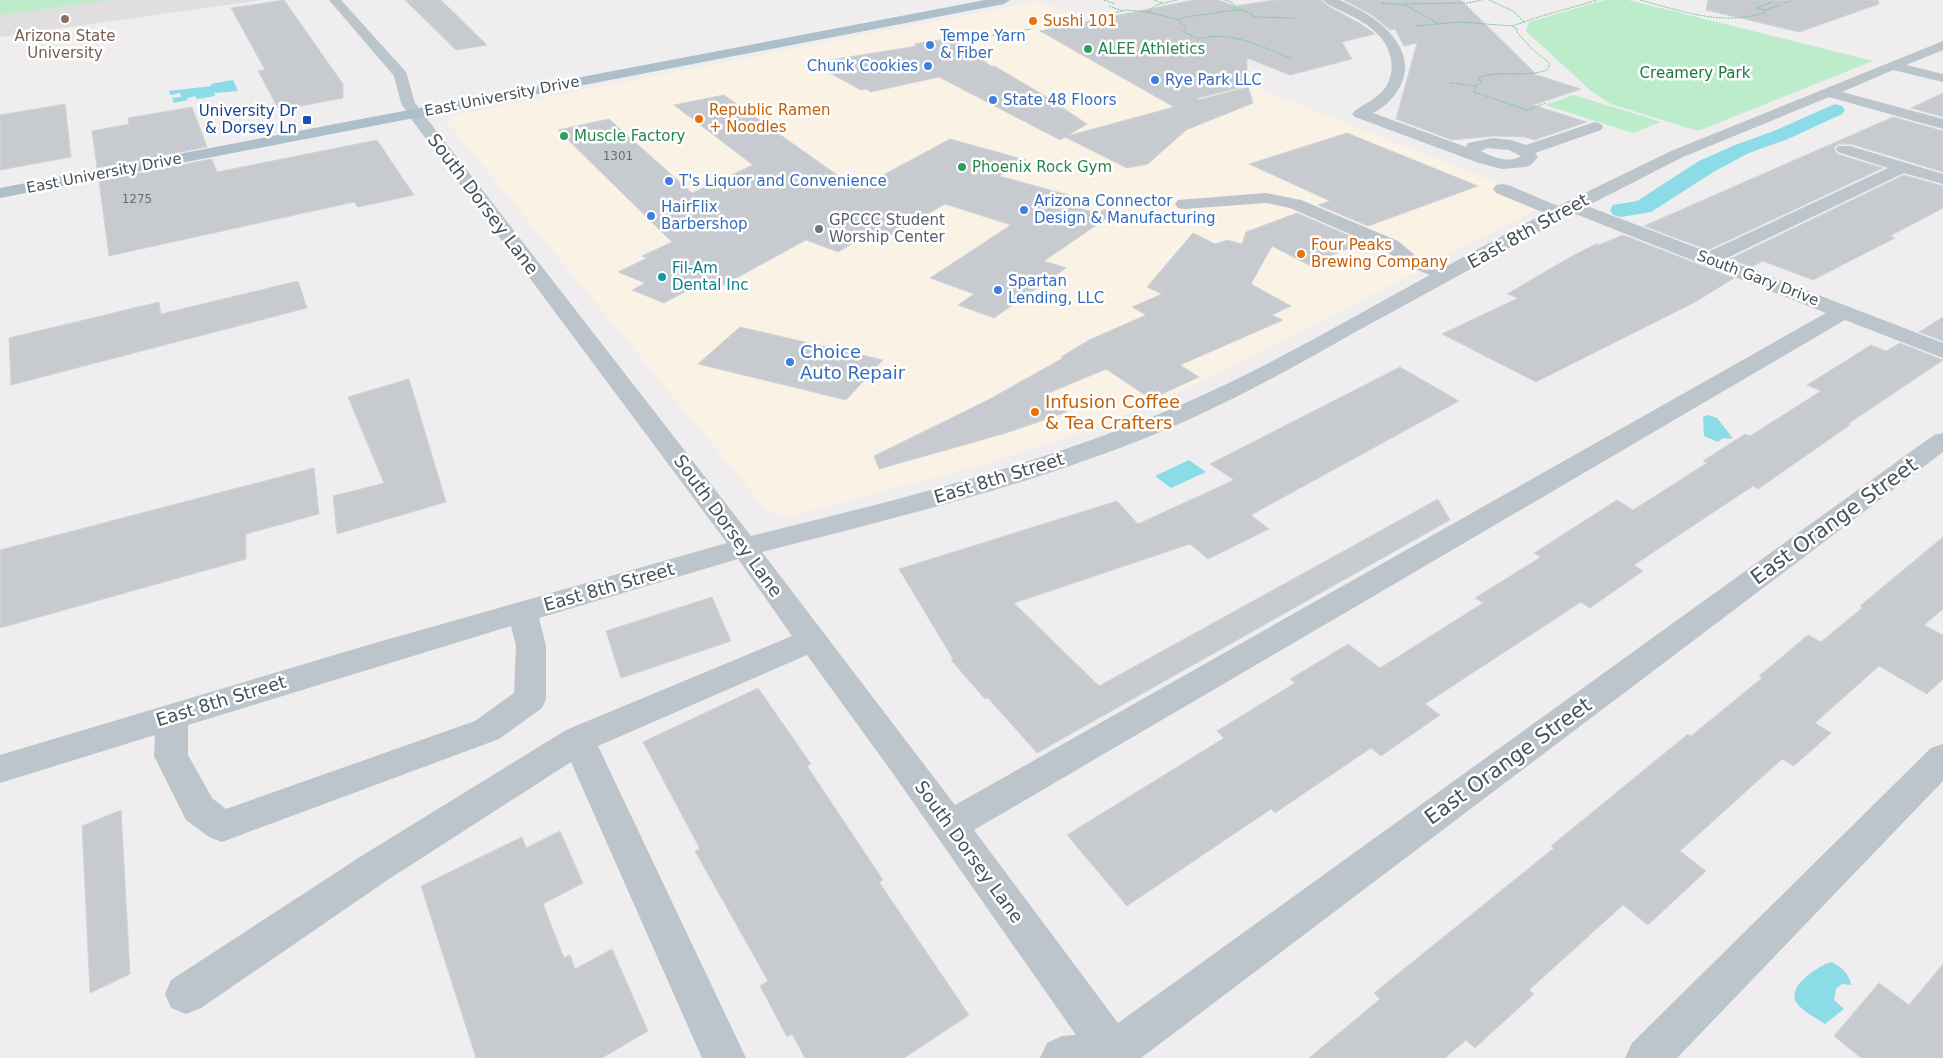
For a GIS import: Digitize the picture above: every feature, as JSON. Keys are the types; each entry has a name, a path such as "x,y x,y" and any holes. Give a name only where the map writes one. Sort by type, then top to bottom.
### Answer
{"main road":[{"name":"East University Drive","path":"0,193 1004,0"}],"street":[{"name":"South Dorsey Lane","path":"336,0 401,75 408,103 414,113 745,547 1116,1055"},
{"path":"1329,0 1364,17 1388,38 1399,59 1400,74 1394,89 1369,111 1360,114 1500,164 1518,164 1529,160 1530,157 1525,151 1595,127"},
{"name":"East 8th Street","path":"0,769 522,612 745,547 922,502 1096,448 1181,414 1226,393 1566,210 1676,154 1943,45"},
{"path":"1901,62 1943,67"},
{"path":"1901,62 1943,78"},
{"path":"1827,92 1943,124"},
{"path":"1844,149 1943,179"},
{"path":"1710,259 1903,167"},
{"name":"South Gary Drive","path":"1502,189 1710,259 1943,351"},
{"path":"1184,204 1266,198 1295,204 1391,244 1409,260 1456,270"},
{"path":"1392,232 1456,270"},
{"path":"950,826 1843,312"},
{"name":"East Orange Street","path":"1062,1058 1116,1055 1943,440"},
{"path":"172,716 171,756 199,809 222,826 487,730 530,699 531,646 522,612"},
{"path":"186,994 376,867 578,740 812,640"},
{"path":"578,740 724,1058"},
{"path":"1647,1058 1943,758"}],"path":[{"path":"1104,0 1116,4"},
{"path":"1154,0 1163,3"},
{"path":"1148,12 1156,4 1177,0"},
{"path":"1225,0 1234,3 1236,10"},
{"path":"1403,4 1427,2 1473,4 1482,0"},
{"path":"1489,0 1513,11 1524,22"},
{"path":"1416,26 1471,22 1512,26 1547,13 1563,11 1597,0"},
{"path":"1640,0 1726,20 1748,19 1766,12 1764,10"},
{"path":"1784,3 1793,0"},
{"path":"1379,3 1394,1 1403,4 1417,9 1440,24"},
{"path":"1772,2 1756,8 1764,10 1781,5"},
{"path":"1109,6 1123,11"},
{"path":"1179,20 1186,17 1236,10 1250,12 1253,15 1252,18 1295,18"},
{"path":"1096,17 1123,11 1148,12 1179,20 1186,28 1184,32 1198,39 1222,35 1255,43 1290,58"},
{"path":"1512,26 1529,43 1532,50 1548,60 1550,64 1547,70 1533,74 1486,74 1479,78 1481,82 1474,92 1484,97 1527,110 1546,103"},
{"path":"942,38 952,38 958,41 1031,29"},
{"path":"1450,83 1477,86"}],"shaded area":[{"name":"Arizona State University","path":"0,0 261,0 0,37"},
{"path":"1038,1 1548,203 1274,346 1218,374 1137,410 1061,439 985,464 796,515 785,516 764,507 447,122 459,114"}],"green space":[{"path":"0,0 110,0 0,15"},
{"name":"Creamery Park","path":"1605,0 1628,0 1873,61 1698,131 1611,104 1591,91 1526,31 1529,22"},
{"path":"1574,95 1661,122 1633,133 1545,105"}],"water":[{"path":"233,80 238,91 214,93 215,96 197,99 195,96 187,98 188,100 174,103 172,98 181,97 180,93 170,95 169,91 211,86 211,84"},
{"path":"1708,415 1717,418 1732,439 1723,438 1718,442 1704,436 1703,417"},
{"path":"1189,460 1206,472 1171,488 1155,476"},
{"path":"1832,962 1839,966 1849,977 1851,985 1842,984 1836,989 1834,1000 1844,1009 1825,1024 1802,1008 1796,1002 1794,996 1796,989 1806,977 1820,967"}],"building":[{"path":"284,0 343,84 343,98 279,110 258,71 265,70 231,8"},
{"path":"405,0 441,0 487,45 456,50"},
{"path":"1193,0 1218,0 1235,6 1274,0 1321,0 1375,34 1342,42 1352,59 1290,75 1247,58 1247,86 1198,98 1198,100 1248,87 1253,103 1186,130 1148,164 1127,168 1065,137 1060,140 939,77 871,92 866,89 861,90 817,66 822,65 818,62 917,46 914,44 952,38 991,66 1042,94 1087,124 1067,136 1174,107 1040,31"},
{"path":"1344,0 1461,0 1537,75 1581,89 1533,105 1587,122 1534,140 1525,137 1493,136 1452,140 1396,119 1417,43 1404,46 1395,29 1390,30 1372,15"},
{"path":"1708,0 1878,0 1879,4 1799,32 1706,10"},
{"path":"1943,93 1943,117 1911,108"},
{"path":"724,95 857,189 950,139 1026,160 999,176 1076,197 1066,204 1093,212 1090,214 1111,208 1114,213 1044,261 1066,268 994,318 958,305 974,294 930,278 1011,225 945,204 887,237 872,232 838,252 806,240 720,287 705,281 664,303 632,290 645,283 618,272 647,258 642,256 672,242 558,130 609,119 692,193 753,165 674,105"},
{"path":"65,104 71,157 0,170 0,115"},
{"path":"192,107 207,147 97,168 92,131 129,124 128,118"},
{"path":"1893,117 1943,131 1943,172 1851,144 1838,144 1834,148 1837,154 1883,168 1708,250 1644,226"},
{"path":"1347,133 1478,186 1368,226 1318,205 1330,201 1249,164"},
{"path":"377,140 414,195 358,207 354,202 109,256 99,181 212,159 217,172"},
{"path":"1904,175 1943,186 1943,208 1890,236 1895,238 1813,280 1763,261 1752,267 1730,259"},
{"path":"1297,213 1364,242 1309,265 1272,246 1251,284 1291,306 1272,315 1283,320 1180,365 1199,377 1151,399 1106,369 1044,395 1067,412 1006,433 879,469 874,456 988,400 1063,358 1061,357 1089,340 1146,315 1132,307 1162,294 1147,287 1193,233 1215,244 1227,240 1242,244 1246,232"},
{"path":"1623,235 1734,278 1697,301 1536,382 1442,334 1518,298 1507,294 1572,256 1596,244 1599,245"},
{"path":"298,281 307,308 11,385 9,338 159,302 161,314"},
{"path":"1943,317 1943,341 1919,332"},
{"name":"Choice Auto Repair","path":"740,327 883,360 846,400 698,364"},
{"path":"1900,343 1943,360 1848,424 1850,425 1758,489 1753,486 1634,565 1643,571 1590,608 1581,602 1425,704 1440,715 1381,756 1371,748 1275,813 1271,809 1127,906 1067,835 1224,738 1217,731 1295,683 1290,679 1348,644 1380,668 1483,603 1475,598 1541,557 1534,553 1617,500 1633,510 1707,463 1703,461 1745,434 1750,436 1821,391 1807,385 1871,345 1886,351"},
{"path":"1400,367 1459,401 1251,515 1269,529 1208,559 1190,544 1014,603 1099,686 1438,499 1450,520 1037,753 988,698 985,699 951,660 953,659 899,569 1117,501 1138,524 1234,480 1210,464"},
{"path":"409,379 446,502 337,534 333,496 384,483 348,397"},
{"path":"314,468 319,514 246,534 246,559 0,628 0,550"},
{"path":"1943,537 1943,609 1924,625 1943,635 1943,679 1927,694 1879,666 1815,723 1831,733 1794,766 1782,759 1680,851 1706,871 1648,925 1623,905 1529,990 1534,994 1475,1048 1466,1040 1445,1058 1309,1058 1380,999 1374,993 1554,848 1551,846 1688,734 1691,736 1762,678 1759,676 1808,635 1821,642 1862,608 1860,606"},
{"path":"712,597 731,641 621,678 606,631"},
{"path":"758,688 811,764 807,766 883,880 879,882 969,1015 904,1058 805,1058 792,1034 787,1037 760,986 768,981 695,851 700,849 643,742"},
{"path":"121,810 130,974 90,993 82,826"},
{"path":"560,831 583,883 543,904 564,958 570,955 575,969 612,949 648,1031 602,1058 476,1058 421,886 522,837 526,848"},
{"path":"1943,964 1943,1058 1861,1058 1834,1036 1879,983 1909,1005"}],"waterway":[{"path":"1621,210 1643,207 1707,166 1742,149 1781,135 1835,110"}],"place":[{"name":"Arizona State University","path":"65,19"},
{"name":"Sushi 101","path":"1033,21"},
{"name":"Tempe Yarn & Fiber","path":"930,45"},
{"name":"ALEE Athletics","path":"1088,49"},
{"name":"Chunk Cookies","path":"928,66"},
{"name":"Rye Park LLC","path":"1155,80"},
{"name":"State 48 Floors","path":"993,100"},
{"name":"Republic Ramen + Noodles","path":"699,119"},
{"name":"University Dr & Dorsey Ln","path":"307,120"},
{"name":"Muscle Factory","path":"564,136"},
{"name":"Phoenix Rock Gym","path":"962,167"},
{"name":"T's Liquor and Convenience","path":"669,181"},
{"name":"Arizona Connector Design & Manufacturing","path":"1024,210"},
{"name":"HairFlix Barbershop","path":"651,216"},
{"name":"GPCCC Student Worship Center","path":"819,229"},
{"name":"Four Peaks Brewing Company","path":"1301,254"},
{"name":"Fil-Am Dental Inc","path":"662,277"},
{"name":"Spartan Lending, LLC","path":"998,290"},
{"name":"Choice Auto Repair","path":"790,362"},
{"name":"Infusion Coffee & Tea Crafters","path":"1035,412"}]}
